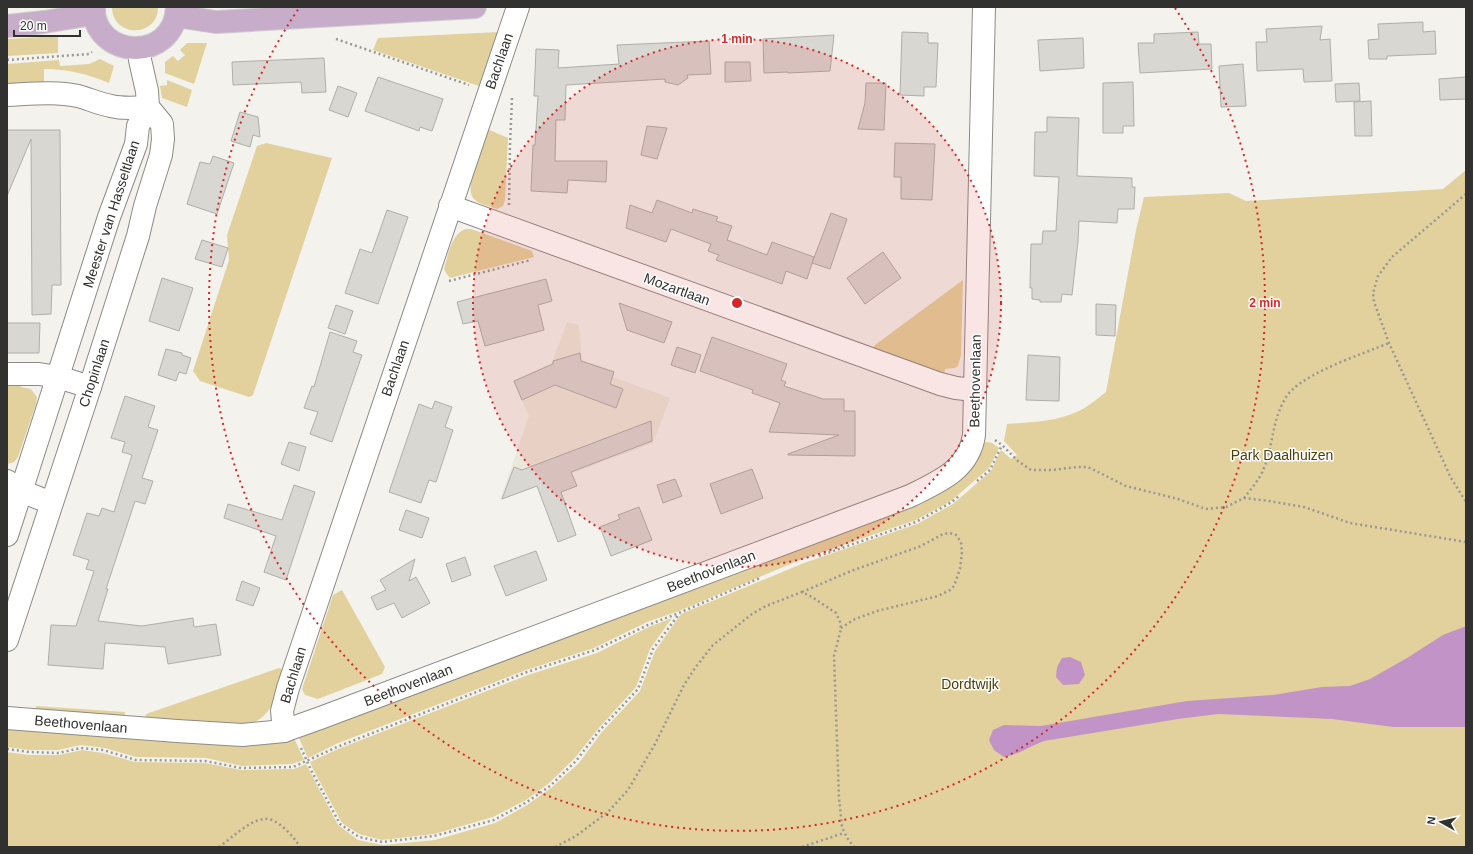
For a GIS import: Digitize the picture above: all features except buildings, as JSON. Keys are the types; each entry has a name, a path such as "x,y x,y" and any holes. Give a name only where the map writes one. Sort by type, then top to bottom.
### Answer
{"main road":[{"path":"7,26 44,22 94,10 98,26 105,37 121,46 140,49 153,45 166,36 170,31 176,12 216,22 475,7"}],"street":[{"name":"Bachlaan","path":"288,729 282,711 288,688 488,92 518,7"},
{"name":"Beethovenlaan","path":"7,718 242,735 288,729 323,718 902,499 937,483 958,468 969,454 974,435 984,7"},
{"path":"7,95 58,94 78,96 119,108 131,109 148,107 147,92 140,60 140,49"},
{"name":"Meester van Hasseltlaan","path":"7,535 14,486 58,377 110,217 136,144 138,126 148,107"},
{"name":"Chopinlaan","path":"7,640 138,236 145,206 161,155 163,139 162,124 148,107"},
{"name":"Mozartlaan","path":"450,206 940,384 974,390"},
{"path":"7,374 39,374 58,377 90,387"},
{"path":"14,486 52,503"}],"path":[{"path":"315,16 317,32 488,92"},
{"path":"7,60 65,56"},
{"path":"509,228 512,98"},
{"path":"1466,194 1392,257 1378,276 1373,293 1374,302 1389,343 1451,478 1466,502"},
{"path":"424,282 450,280 534,260"},
{"path":"1002,445 1018,461 1031,470 1088,467 1126,486 1172,497 1206,509 1226,507 1244,498 1260,477 1265,468 1280,410 1286,397 1293,389 1303,381 1321,372 1389,343"},
{"path":"1244,498 1304,507 1350,523 1466,542"},
{"path":"555,847 576,836 608,812 628,790 655,744 684,685 695,668 714,645 752,614 766,606 851,571 921,546 943,534 950,532 961,542 962,552 960,569 954,586 950,590 938,596 900,604 877,611 855,619 841,628"},
{"path":"802,592 836,613 841,628 834,656 839,798 842,827 844,833 854,847"},
{"path":"288,729 340,824 358,837 382,842 434,836 494,820 527,802 550,786 576,761 599,731 638,689 653,649 679,613"},
{"path":"219,847 248,825 264,819 269,819 280,825 290,834 300,847"},
{"path":"802,847 844,833"}],"shaded area":[{"path":"567,322 579,325 582,360 615,371 613,377 670,398 653,443 500,500 529,416 513,381 552,363"},
{"path":"1466,626 1466,727 1393,727 1332,719 1218,714 1044,741 1004,757 994,750 989,740 993,730 1004,725 1041,726 1187,701 1273,695 1322,687 1350,686 1370,679 1443,635"},
{"path":"1070,657 1081,662 1085,675 1079,684 1063,685 1056,677 1057,667 1062,658"}],"green space":[{"path":"112,7 158,7 156,17 151,24 143,29 135,30 127,29 119,24 114,17"},
{"path":"498,32 498,38 482,87 373,50 378,38"},
{"path":"58,36 58,53 7,56 7,39"},
{"path":"187,43 207,43 194,84 165,73 165,62 173,56 178,61 185,55 180,50"},
{"path":"100,59 114,66 109,83 77,73 44,69 44,86 7,87 7,64 59,60 60,66 89,64"},
{"path":"167,80 192,90 187,107 162,98 160,86 167,85"},
{"path":"485,128 508,138 505,200 503,206 497,209 482,204 474,199 472,196 471,185 467,183"},
{"path":"266,143 332,158 253,395 249,397 200,381 193,371 229,260 227,235 257,146"},
{"path":"1466,170 1466,847 7,847 7,752 29,755 59,755 82,750 103,753 135,762 205,763 241,770 294,769 306,764 338,825 358,840 383,845 435,840 495,823 527,805 551,788 579,763 601,733 640,691 655,651 681,614 804,563 917,524 953,504 991,471 1001,450 1011,459 1017,455 1004,441 1007,424 1045,421 1063,417 1081,410 1106,392 1136,230 1144,197 1229,193 1246,201 1443,189"},
{"path":"465,229 471,229 532,251 534,257 450,278 444,269 449,252 456,236"},
{"path":"963,280 961,355 958,366 955,368 945,369 944,376 872,351 875,345"},
{"path":"7,383 20,383 21,387 31,389 37,397 18,457 14,462 7,464"},
{"path":"980,443 992,443 999,448 989,468 951,501 916,520 802,559 679,611 647,622 594,648 526,670 336,744 308,758 298,736 861,524"},
{"path":"342,590 385,667 382,674 318,699 305,695 302,689 333,595"},
{"path":"672,618 650,649 636,687 597,730 574,759 548,784 526,800 493,817 434,834 382,840 359,834 342,823 310,762 338,749 528,675 597,653 649,627"},
{"path":"279,668 285,670 276,698 272,705 261,718 243,727 145,719 146,714"},
{"path":"36,706 125,712 124,719 36,712"},
{"path":"7,726 260,744 268,744 294,738 304,760 292,764 242,766 206,758 136,757 105,748 81,745 58,750 29,750 7,747"}],"park label":[{"name":"Park Daalhuizen","path":"1282,455"},
{"name":"Dordtwijk","path":"970,684"}]}
